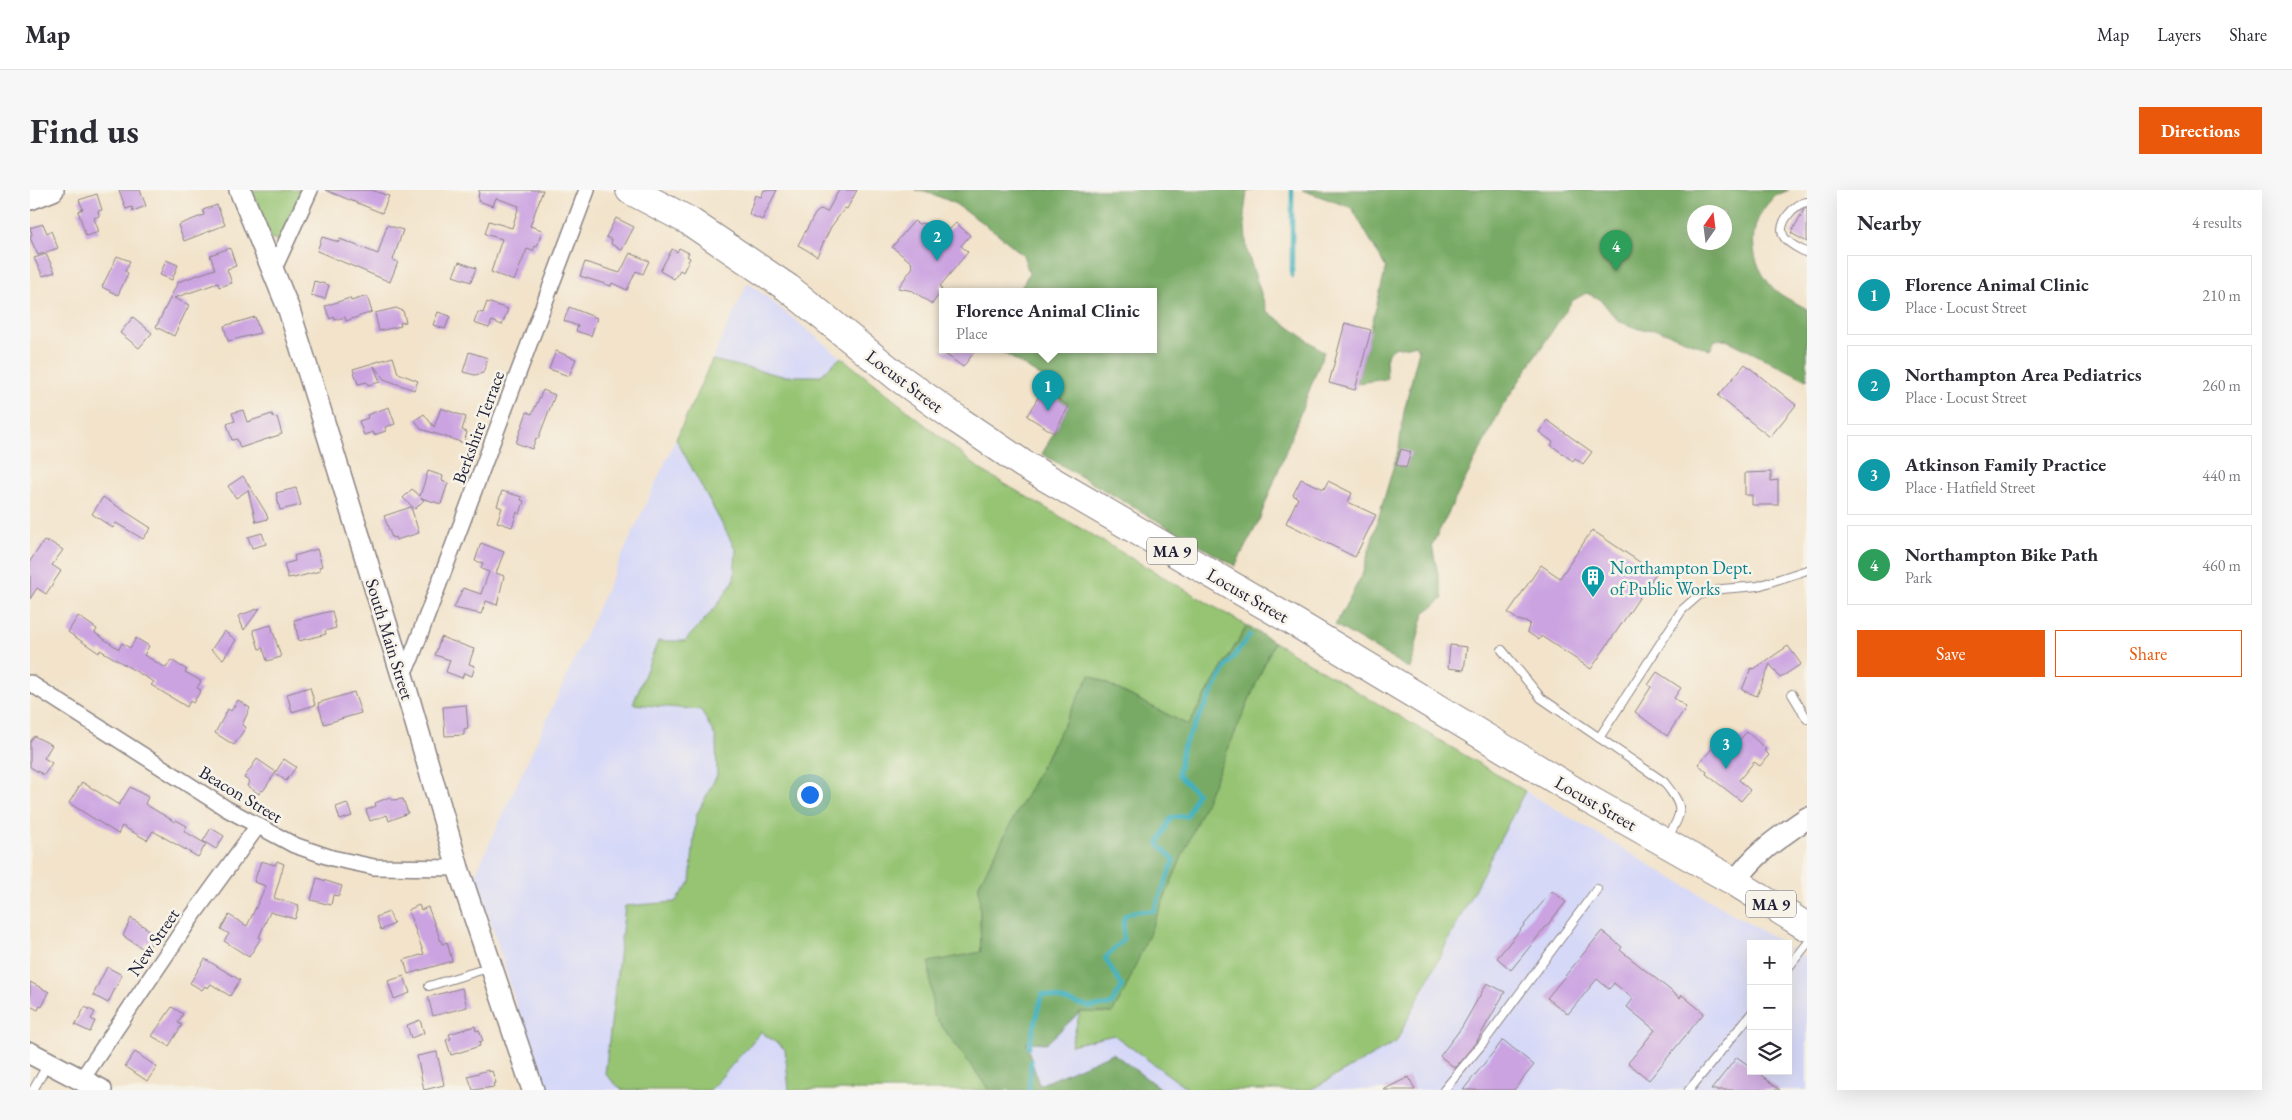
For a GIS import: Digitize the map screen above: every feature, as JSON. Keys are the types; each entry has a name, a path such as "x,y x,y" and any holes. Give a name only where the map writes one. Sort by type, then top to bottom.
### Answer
{"highway":[{"name":"Locust Street","path":"630,190 689,221 762,270 811,305 922,394 1023,464 1665,843 1735,882 1807,927"}],"main road":[{"path":"30,199 52,190"},
{"name":"South Main Street","path":"240,190 272,273 289,310 302,348 402,675 458,868 533,1090"},
{"path":"1735,882 1749,862 1772,842 1807,818"},
{"path":"39,1058 101,1090"}],"street":[{"path":"272,273 310,190"},
{"name":"Berkshire Terrace","path":"402,675 412,658 587,190"},
{"name":"Beacon Street","path":"30,683 256,826 294,845 316,853 374,867 458,868"},
{"name":"New Street","path":"82,1079 256,826"}],"lane":[{"path":"1807,202 1795,206 1783,225 1782,233 1784,238 1807,253"},
{"path":"1599,738 1682,610 1699,595 1722,589 1758,586 1807,570"},
{"path":"1502,650 1541,698 1664,782 1679,801 1680,814 1665,843"},
{"path":"1792,694 1807,718"},
{"path":"1444,1090 1483,1043 1597,889"},
{"path":"1792,963 1807,944"},
{"path":"429,986 491,967"},
{"path":"1689,1090 1747,1019"},
{"path":"33,1090 39,1058"}],"shaded area":[{"path":"748,282 981,470 1777,940 1747,940 1747,1075 1792,1075 1792,949 1805,957 1807,959 1807,1090 542,1090 476,873"}],"green space":[{"path":"252,190 305,190 279,241 271,238"},
{"path":"915,190 1253,190 1247,192 1244,214 1247,251 1267,311 1324,352 1258,523 1235,566 1042,454 1069,406 1061,401 1050,382 1004,353 1157,353 1157,288 1021,288 1029,273 1023,255 997,233 954,203 925,191"},
{"path":"1302,190 1789,190 1774,198 1763,209 1757,220 1754,232 1755,256 1759,268 1774,289 1807,309 1807,380 1725,339 1715,340 1710,350 1659,330 1639,329 1618,321 1600,299 1586,293 1572,301 1502,407 1432,545 1443,599 1424,613 1410,669 1335,625 1362,575 1399,447 1404,411 1419,350 1415,345 1394,348 1388,352 1386,360 1387,379 1357,383 1386,268 1352,208"},
{"path":"841,357 981,470 1247,626 1188,725 1090,675 979,884 981,952 933,1014 989,1090 789,1090 785,1049 761,1032 710,1090 622,1090 605,1074 625,906 675,902 690,882 696,816 717,775 716,738 701,710 633,704 658,641 685,641 715,608 734,580 736,550 676,439 712,360 783,376 820,376"},
{"path":"1247,626 1274,642 1122,997 1112,1013 1080,1012 1047,1043 1026,1042 1039,1085 1113,1053 1162,1090 989,1090 933,1014 929,962 981,952 979,884 1090,675 1188,725"},
{"path":"1274,642 1525,791 1396,1042 1310,1090 1189,1090 1114,1035 1071,1045 1080,1012 1112,1013"}],"building":[{"path":"119,190 140,190 146,206 133,211 132,207 126,209"},
{"path":"325,190 371,190 389,196 382,213"},
{"path":"479,190 543,190 530,226 542,230 537,247 535,246 533,251 527,249 514,281 491,272 502,239 485,234 489,221 512,228 519,206 496,198 493,206 478,201"},
{"path":"764,190 777,190 762,220 749,214 755,195 761,197"},
{"path":"839,190 857,190 847,209 845,208 831,227 817,256 798,245 815,214 821,209 827,212"},
{"path":"97,194 102,210 98,211 99,216 94,218 99,232 86,236 78,211 83,209 79,200"},
{"path":"217,205 225,225 184,241 178,225 204,215 203,210"},
{"path":"1805,208 1807,208 1807,242 1791,233"},
{"path":"616,218 634,227 622,250 611,244 612,240 606,237"},
{"path":"914,221 919,224 924,223 942,237 956,223 970,235 961,246 968,252 940,286 939,295 932,304 913,291 898,288 913,267 912,263 892,247"},
{"path":"43,224 47,233 51,231 58,248 38,255 30,238 32,234 30,228"},
{"path":"387,225 403,230 393,260 398,262 390,282 317,251 322,237 339,242 340,239 378,254"},
{"path":"230,248 236,266 227,269 232,283 219,287 218,283 174,298 189,305 174,336 156,327 178,282 215,269 210,255"},
{"path":"679,248 689,253 687,256 690,258 683,272 680,270 674,279 660,271 672,249 677,252"},
{"path":"630,253 649,261 643,274 636,271 627,290 612,283 611,286 580,276 585,262 620,273"},
{"path":"46,254 55,272 43,276 34,258"},
{"path":"117,256 130,261 125,271 128,273 118,295 102,287"},
{"path":"166,260 178,265 172,280 160,275"},
{"path":"459,262 476,268 471,282 453,276"},
{"path":"314,281 329,285 325,299 311,295"},
{"path":"367,296 372,312 346,321 345,317 335,320 334,317 330,319 325,306 350,298 351,301"},
{"path":"487,302 508,309 502,325 492,321 489,328 474,323 478,312 483,313"},
{"path":"569,307 597,318 591,336 576,331 578,326 564,321"},
{"path":"396,308 403,311 406,322 400,323 401,326 379,331 375,313"},
{"path":"438,312 450,316 445,329 433,325"},
{"path":"133,317 152,333 139,348 120,333"},
{"path":"255,317 260,333 228,341 224,326"},
{"path":"1345,323 1371,330 1355,390 1329,383"},
{"path":"556,351 576,359 569,376 549,369"},
{"path":"469,352 488,358 483,373 475,375 463,372"},
{"path":"944,353 974,353 963,367"},
{"path":"393,357 398,373 418,381 414,390 384,379 374,366 380,382 368,385 367,382 358,384 353,369"},
{"path":"1745,364 1796,405 1770,437 1718,396"},
{"path":"1043,389 1069,406 1054,433 1027,416"},
{"path":"543,390 555,395 538,439 536,438 532,449 516,443 527,412 532,414"},
{"path":"389,407 395,424 385,427 386,431 374,435 373,432 364,435 359,421 368,418 367,415"},
{"path":"441,408 466,417 462,430 467,432 464,443 421,429 415,420 424,414 434,427"},
{"path":"243,410 247,422 272,414 274,418 277,417 282,434 240,448 237,439 232,440 227,424 235,421 232,413"},
{"path":"1547,420 1592,452 1583,464 1575,458 1573,461 1551,445 1553,442 1539,432"},
{"path":"1401,449 1411,452 1406,468 1396,465"},
{"path":"428,471 443,476 442,481 448,483 441,504 421,498 424,500 415,509 403,498 412,489 420,496"},
{"path":"1771,472 1771,481 1778,480 1778,505 1752,505 1752,495 1745,495 1745,473"},
{"path":"243,476 268,519 256,522 248,490 236,498 228,486"},
{"path":"1301,479 1324,489 1328,481 1352,493 1348,502 1376,515 1355,557 1286,523 1298,498 1293,495"},
{"path":"296,488 301,505 280,510 276,493"},
{"path":"502,491 522,497 521,500 524,501 520,514 517,512 512,527 497,522 502,508 497,506"},
{"path":"103,497 151,528 143,539 116,523 113,528 92,514"},
{"path":"411,507 419,533 396,540 395,537 392,538 384,516"},
{"name":"Northampton Dept. of Public Works","path":"1592,530 1656,573 1591,669 1541,636 1539,640 1527,632 1530,623 1518,620 1508,613 1541,565 1560,578"},
{"path":"262,533 266,544 252,548 248,537"},
{"path":"44,541 48,543 49,541 63,550 52,565 61,571 46,594 37,588 30,599 30,561"},
{"path":"481,543 504,552 496,573 504,576 497,605 486,601 481,614 454,608 463,588 481,594 489,572 481,569 483,563 475,561"},
{"path":"317,549 322,566 319,567 320,571 288,578 284,564 295,561 294,556"},
{"path":"260,608 244,630 238,616"},
{"path":"332,611 336,628 325,631 326,634 299,641 294,620"},
{"path":"78,616 97,629 95,633 119,649 122,643 130,648 136,638 149,646 144,655 166,668 171,660 187,670 185,672 201,681 197,688 201,690 193,703 190,701 187,707 151,685 154,682 100,650 99,653 68,632"},
{"path":"271,625 281,657 267,661 263,648 259,649 253,630"},
{"path":"224,631 236,640 223,659 211,650"},
{"path":"441,637 474,649 469,664 475,666 472,676 464,673 462,678 446,672 450,660 435,655"},
{"path":"1450,645 1467,647 1464,670 1448,668"},
{"path":"1788,646 1801,664 1780,678 1770,664 1757,696 1742,690 1751,668 1754,669"},
{"path":"1657,672 1681,688 1674,698 1686,707 1667,736 1635,712 1651,687 1648,685"},
{"path":"310,687 315,705 292,712 287,694"},
{"path":"354,692 361,713 324,724 318,703"},
{"path":"238,700 250,708 242,725 246,727 234,745 215,733 228,709 231,711"},
{"path":"466,705 468,728 464,729 464,735 445,736 443,707"},
{"path":"1747,732 1766,749 1764,750 1769,755 1760,766 1754,762 1739,780 1750,790 1741,801 1706,774 1707,772 1698,764 1724,736 1734,745"},
{"path":"34,736 52,745 44,758 52,763 44,775 30,767 30,742"},
{"path":"257,759 276,772 259,794 247,786 249,781 244,778"},
{"path":"284,759 296,767 286,781 275,773"},
{"path":"82,782 119,805 130,787 148,797 145,804 175,822 176,820 187,826 184,831 206,844 198,857 153,831 147,840 122,826 118,834 69,803"},
{"path":"390,797 392,800 403,799 408,813 389,821 387,815 370,821 366,810 376,806 375,803"},
{"path":"347,803 352,816 340,820 336,807"},
{"path":"211,828 224,836 216,849 203,841"},
{"path":"261,861 275,865 277,861 284,864 274,898 299,905 295,919 270,912 259,937 261,938 249,957 224,941 229,934 221,929 229,915 247,926 266,886 254,882"},
{"path":"317,878 342,886 339,896 333,895 331,905 311,900"},
{"path":"1552,891 1566,902 1511,970 1497,958"},
{"path":"419,905 421,910 428,907 442,944 447,942 452,961 408,974 404,960 424,954 408,910"},
{"path":"389,912 394,924 381,930 376,917"},
{"path":"131,918 157,935 151,945 147,942 142,948 123,936"},
{"path":"1602,931 1622,947 1620,950 1680,998 1682,995 1704,1013 1649,1080 1628,1063 1655,1030 1627,1007 1633,999 1614,983 1609,989 1597,979 1568,1014 1547,998"},
{"path":"205,959 240,980 230,996 211,984 208,988 205,986 202,990 190,983"},
{"path":"107,967 122,975 108,1003 93,995"},
{"path":"404,976 410,993 394,999 388,981"},
{"path":"30,982 49,992 42,1007 40,1006 38,1010 30,1006"},
{"path":"1487,983 1505,992 1477,1041 1455,1068 1440,1056 1462,1027"},
{"path":"462,988 467,1007 433,1016 428,997"},
{"path":"85,1007 95,1012 91,1019 95,1021 90,1032 75,1025"},
{"path":"172,1007 183,1014 178,1023 182,1025 169,1046 152,1036"},
{"path":"420,1020 424,1033 411,1038 407,1025"},
{"path":"475,1026 476,1031 479,1030 483,1041 479,1042 480,1046 451,1055 446,1040 451,1039 449,1034"},
{"path":"1503,1040 1534,1065 1514,1090 1463,1090"},
{"path":"135,1052 157,1067 147,1081 125,1066"},
{"path":"437,1052 444,1085 424,1090 417,1056"},
{"path":"1737,1057 1747,1064 1747,1075 1761,1075 1780,1090 1711,1090"},
{"path":"488,1070 488,1072 492,1071 496,1083 493,1084 494,1087 473,1090 468,1076"},
{"path":"1409,1077 1415,1090 1383,1090"}],"waterway":[{"path":"1292,190 1292,276"},
{"path":"1029,1047 1042,994 1089,1007 1111,1005 1122,986 1105,958 1123,940 1124,916 1135,911 1154,911 1174,860 1158,844 1171,817 1187,816 1197,793 1178,775 1183,747 1226,667 1250,635"},
{"path":"1029,1090 1031,1061"}],"place":[{"name":"Northampton Area Pediatrics","path":"937,261"},
{"name":"Northampton Bike Path","path":"1616,271"},
{"name":"Florence Animal Clinic","path":"1048,411"},
{"name":"Northampton Dept. of Public Works","path":"1593,598"},
{"name":"Atkinson Family Practice","path":"1726,769"}]}
